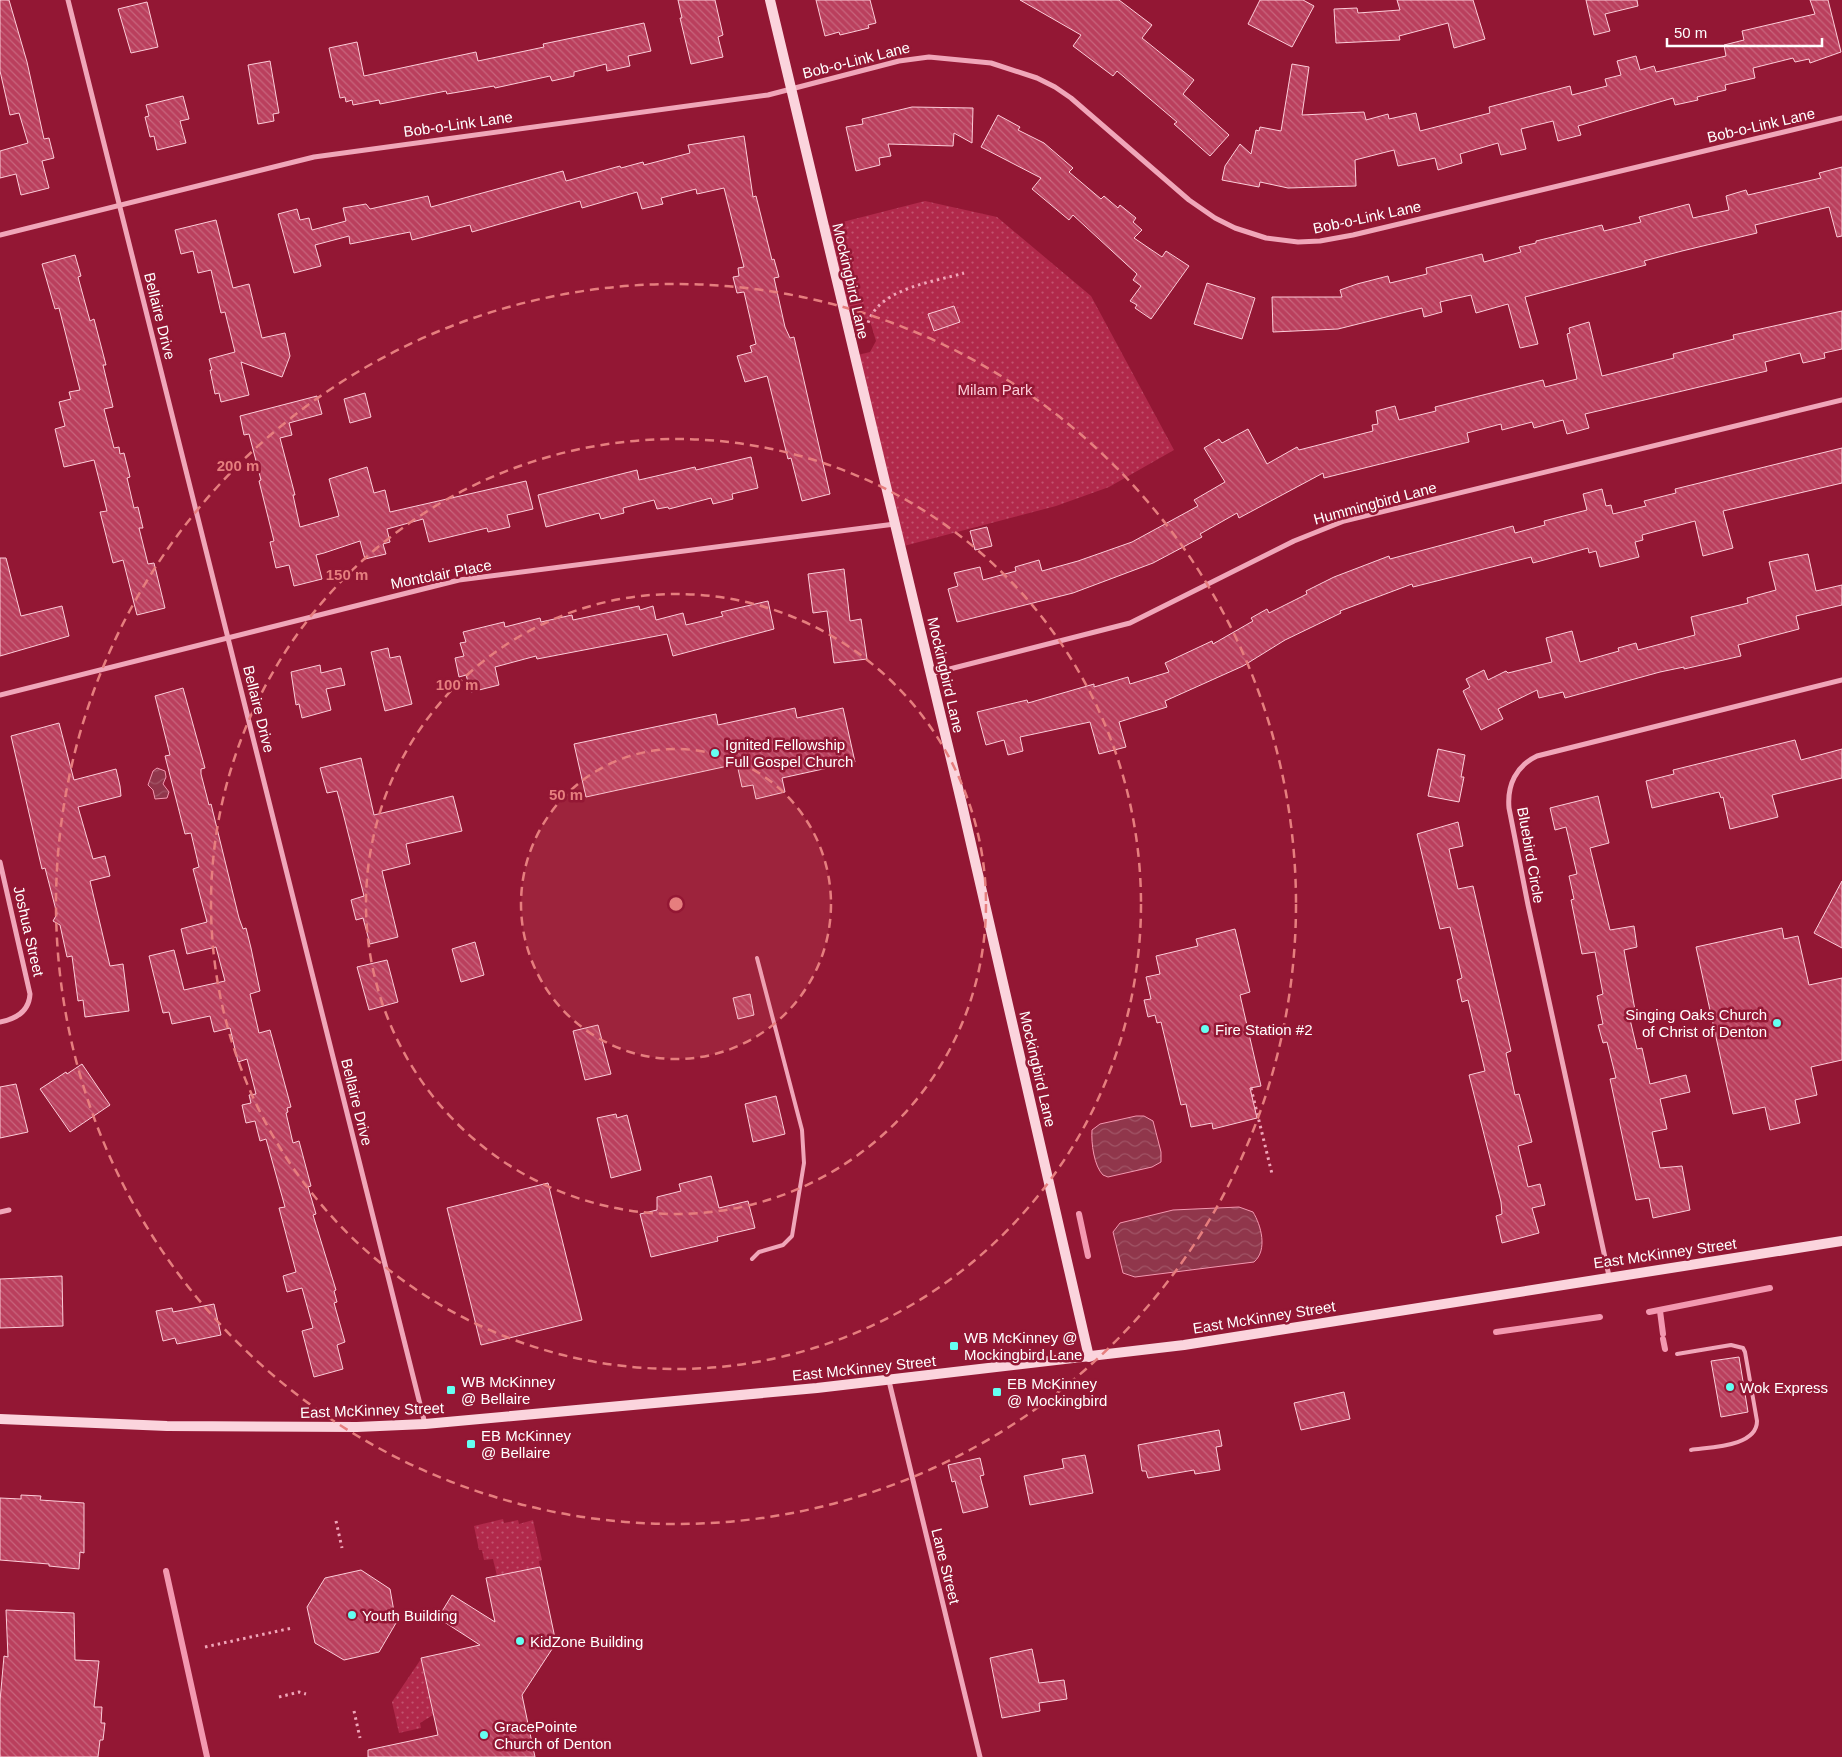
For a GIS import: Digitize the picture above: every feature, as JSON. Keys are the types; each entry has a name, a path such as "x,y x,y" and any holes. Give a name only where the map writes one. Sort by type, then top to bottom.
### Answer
{"main road":[{"name":"Mockingbird Lane","path":"770,0 895,524 1089,1357"},
{"name":"East McKinney Street","path":"0,1419 167,1426 347,1428 425,1424 889,1381 1184,1345 1609,1276 1842,1241"}],"street":[{"name":"Bellaire Drive","path":"68,0 425,1424"},
{"name":"Bob-o-Link Lane","path":"0,235 314,157 768,95 913,58 945,57 991,63 1015,69 1037,78 1071,98 1189,200 1215,218 1241,230 1266,238 1298,242 1320,241 1353,235 1842,118"},
{"name":"Hummingbird Lane","path":"930,674 1130,623 1294,541 1344,521 1842,400"},
{"name":"Montclair Place","path":"0,695 459,580 895,524"},
{"name":"Bluebird Circle","path":"1609,1276 1528,905 1510,808 1509,792 1513,778 1523,764 1537,756 1842,680"},
{"name":"Joshua Street","path":"0,862 29,983 30,999 27,1007 19,1015 0,1022"},
{"path":"0,1212 9,1210"},
{"name":"Lane Street","path":"889,1381 980,1757"}],"lane":[{"path":"752,1259 759,1252 783,1245 792,1236 804,1163 802,1130 757,958"},
{"path":"1677,1354 1735,1344 1742,1348 1745,1352 1757,1421 1756,1429 1747,1439 1691,1450"}],"path":[{"path":"847,329 868,323 878,305 905,291 964,273"},
{"path":"1251,1088 1272,1174"},
{"path":"336,1521 342,1548"},
{"path":"205,1647 292,1628"},
{"path":"279,1697 300,1692 306,1694"},
{"path":"354,1711 360,1738"}],"green space":[{"name":"Milam Park","path":"925,201 997,217 1091,296 1174,450 1109,487 1056,506 900,547 854,356 870,352 876,341 870,321 861,316 845,320 823,227"},
{"path":"503,1519 504,1523 518,1520 519,1524 533,1520 542,1560 539,1561 540,1567 497,1576 493,1559 484,1560 482,1550 479,1550 474,1526"},
{"path":"421,1659 433,1715 420,1723 421,1728 399,1733 392,1702"}],"water":[{"path":"157,768 165,771 166,777 163,784 169,792 167,798 155,799 153,790 148,785 153,771"},
{"path":"1144,1116 1153,1121 1161,1152 1161,1162 1152,1167 1108,1177 1103,1175 1097,1166 1094,1154 1092,1130 1100,1124"},
{"path":"1239,1207 1253,1212 1261,1230 1261,1251 1254,1262 1135,1277 1123,1273 1113,1232 1120,1223 1173,1210"}],"building":[{"path":"0,0 9,0 27,62 44,139 49,138 54,158 42,161 49,188 21,195 16,174 0,178 0,151 28,143 19,113 10,115 0,71"},
{"path":"678,0 715,0 723,35 718,37 723,57 691,64 680,18 682,18"},
{"path":"816,0 870,0 876,23 868,25 869,28 840,35 839,32 825,36"},
{"path":"1020,0 1119,0 1152,25 1142,38 1194,80 1183,94 1229,135 1210,156 1174,124 1177,122 1117,71 1113,76 1073,46 1081,35"},
{"path":"1260,0 1303,0 1314,6 1292,47 1248,24"},
{"path":"1397,0 1473,0 1485,39 1454,48 1448,23 1399,36 1400,40 1336,43 1334,9 1357,8 1358,13 1400,10"},
{"path":"1586,0 1637,0 1638,6 1605,14 1610,31 1594,35"},
{"path":"1810,0 1828,0 1841,52 1810,63 1809,59 1795,62 1793,58 1753,68 1755,78 1725,85 1726,90 1697,97 1698,100 1675,105 1673,98 1578,126 1581,135 1558,141 1553,121 1521,129 1526,149 1501,155 1498,143 1460,154 1462,163 1438,170 1435,158 1398,166 1394,150 1355,160 1356,186 1288,188 1260,182 1259,187 1222,180 1225,166 1240,144 1251,154 1256,130 1259,131 1260,127 1281,131 1292,64 1309,67 1302,115 1364,112 1366,120 1388,114 1389,119 1416,113 1420,131 1490,113 1489,107 1570,86 1572,95 1607,86 1605,79 1621,75 1617,61 1636,56 1640,70 1654,66 1656,72 1726,56 1724,45 1744,40 1742,31 1815,14"},
{"path":"147,2 158,47 131,53 118,9"},
{"path":"644,23 651,51 628,56 630,66 607,71 606,64 574,72 574,76 552,81 550,76 495,88 494,86 447,94 446,91 380,104 379,100 353,105 352,100 346,102 345,97 340,98 329,48 357,42 364,76 476,52 478,61 544,47 543,44"},
{"path":"270,61 279,113 273,114 274,121 258,124 248,65"},
{"path":"183,96 189,119 180,121 186,143 157,150 154,136 150,137 145,117 149,116 146,105"},
{"path":"912,107 973,108 972,143 954,133 953,146 888,144 891,156 879,158 880,165 856,171 846,127 863,124 862,119"},
{"path":"998,115 1020,127 1018,130 1044,143 1073,168 1069,172 1101,199 1104,196 1118,208 1120,205 1136,218 1133,222 1142,230 1134,238 1162,257 1166,251 1189,266 1151,319 1135,308 1137,305 1130,301 1141,286 1133,280 1137,274 1073,215 1069,220 1032,189 1041,178 981,147"},
{"path":"744,136 753,197 756,196 772,260 774,259 779,277 774,278 785,327 790,338 794,337 830,494 802,501 791,458 788,459 767,376 745,382 737,356 752,352 750,346 756,344 744,292 737,293 733,277 739,276 738,268 744,267 724,188 697,194 696,189 661,198 663,204 642,209 637,192 582,208 580,201 472,232 470,225 412,240 410,232 350,244 349,236 315,245 321,266 294,273 278,214 297,209 300,220 309,218 312,230 346,221 343,208 366,204 370,209 428,196 431,207 563,171 566,181 620,166 621,168 643,162 644,165 690,153 688,145"},
{"path":"1842,167 1842,236 1837,237 1829,207 1755,225 1757,233 1644,261 1646,265 1525,297 1538,344 1520,348 1508,304 1476,313 1471,295 1440,302 1442,312 1424,317 1422,308 1338,329 1273,332 1272,297 1342,297 1340,290 1357,284 1388,276 1390,283 1427,274 1426,268 1482,254 1484,262 1521,252 1519,247 1536,243 1536,241 1602,225 1604,231 1641,222 1639,217 1689,204 1693,218 1729,210 1726,196 1746,190 1748,195 1821,178 1819,173"},
{"path":"216,220 233,288 249,284 262,338 285,333 290,356 282,377 241,362 249,395 221,402 219,393 215,394 209,359 235,352 225,312 221,313 211,270 198,273 193,251 181,254 175,230"},
{"path":"75,255 81,276 78,277 90,321 94,319 106,365 103,365 113,407 104,409 114,448 119,447 120,454 124,453 130,477 127,478 134,508 138,507 143,528 139,528 148,564 154,563 165,608 137,615 123,560 113,563 100,512 107,511 94,460 64,467 55,429 65,426 59,402 71,399 69,392 80,390 59,308 55,309 42,264"},
{"path":"1207,283 1255,298 1242,339 1194,324"},
{"path":"954,306 960,322 934,331 928,314"},
{"path":"1842,311 1842,349 1824,353 1825,358 1803,363 1800,353 1765,362 1767,371 1585,414 1589,428 1567,434 1563,420 1534,428 1532,422 1502,430 1501,424 1467,433 1469,442 1324,478 1323,473 1239,518 1237,513 1200,534 1202,537 1153,563 1073,593 957,622 948,589 958,586 954,573 980,567 983,580 1016,571 1015,567 1039,560 1042,571 1078,561 1132,542 1198,506 1194,500 1225,482 1204,448 1219,439 1222,443 1248,429 1267,464 1297,447 1299,450 1373,431 1372,425 1378,424 1376,411 1395,406 1399,420 1436,411 1435,407 1543,380 1545,387 1577,379 1567,334 1570,333 1569,328 1589,322 1602,376 1674,358 1673,354 1734,339 1733,335"},
{"path":"365,393 371,417 350,423 344,399"},
{"path":"317,396 322,414 289,423 292,435 280,438 295,495 293,495 300,527 339,516 329,479 367,467 374,493 385,490 390,512 526,481 533,509 507,515 510,527 488,532 487,528 429,542 423,519 387,529 390,542 383,544 386,554 365,559 360,541 316,555 322,579 294,586 289,565 276,568 270,542 274,541 259,481 261,480 249,434 244,435 240,416"},
{"path":"1842,448 1842,483 1723,511 1733,548 1703,556 1695,521 1642,535 1643,540 1635,542 1639,557 1600,567 1596,551 1589,553 1588,548 1533,563 1531,557 1413,587 1412,584 1340,611 1341,613 1285,640 1243,666 1165,701 1167,707 1119,722 1126,747 1099,754 1090,722 1020,737 1023,751 1008,755 1004,740 986,745 977,712 1027,700 1028,703 1094,684 1094,687 1128,677 1130,684 1169,672 1165,663 1212,641 1213,644 1253,621 1251,618 1267,609 1269,613 1307,594 1306,591 1334,577 1389,556 1390,559 1513,526 1515,533 1545,525 1544,521 1587,510 1583,494 1602,489 1606,506 1611,505 1613,514 1646,506 1644,501 1676,493 1675,489"},
{"path":"751,457 758,488 732,494 733,499 713,504 711,498 669,509 668,507 657,509 654,500 623,508 624,513 601,519 599,513 546,527 538,495 637,470 639,480 695,467 696,470"},
{"path":"987,527 992,546 975,550 970,531"},
{"path":"1808,554 1816,591 1842,585 1842,605 1796,616 1799,629 1738,645 1741,656 1684,669 1684,667 1660,672 1565,698 1563,692 1539,698 1537,690 1498,709 1503,719 1481,730 1463,691 1470,687 1466,679 1484,670 1488,680 1506,671 1508,673 1552,662 1546,638 1572,631 1580,662 1619,651 1618,648 1636,643 1638,650 1695,635 1691,617 1748,603 1747,598 1776,590 1769,562"},
{"path":"0,558 6,558 21,616 62,606 69,636 0,656"},
{"path":"844,569 850,621 861,619 867,659 834,663 827,611 813,613 808,574"},
{"path":"768,601 774,629 673,656 667,634 537,659 536,656 495,667 499,685 471,692 466,675 459,677 455,658 464,656 460,643 466,642 463,632 504,622 505,627 540,618 541,622 572,615 573,620 639,606 640,610 653,606 656,620 683,613 686,625 723,616 721,612"},
{"path":"388,648 390,658 400,656 412,704 385,711 371,652"},
{"path":"320,665 321,673 341,668 345,685 326,689 331,710 302,718 299,704 296,705 291,672"},
{"path":"183,688 205,768 201,769 201,774 209,805 211,804 239,918 243,929 246,928 251,948 260,991 250,994 259,1033 270,1030 291,1107 287,1108 288,1112 286,1113 293,1143 299,1141 311,1186 308,1187 316,1214 313,1215 336,1290 334,1291 337,1302 334,1303 345,1342 337,1345 343,1369 314,1377 302,1331 313,1328 302,1288 287,1292 283,1276 296,1272 279,1208 285,1207 266,1139 260,1141 255,1121 246,1123 242,1105 251,1103 249,1095 256,1094 247,1059 238,1062 230,1028 214,1032 210,1016 172,1024 169,1012 163,1013 149,956 174,950 184,990 225,981 216,947 187,954 181,929 207,922 193,869 199,867 191,833 185,834 165,756 170,755 155,696"},
{"name":"Ignited Fellowship Full Gospel Church","path":"795,708 797,718 843,708 855,762 782,778 785,792 756,799 753,785 742,787 737,764 586,797 574,744 716,714 718,725"},
{"path":"59,723 74,780 116,769 121,796 78,807 93,859 105,856 110,876 90,881 110,966 123,964 129,1011 85,1017 83,1000 78,1001 72,956 67,957 60,925 53,921 57,914 45,868 42,869 11,736"},
{"path":"1795,740 1801,760 1842,749 1842,778 1772,795 1778,817 1730,829 1723,797 1721,798 1719,792 1652,808 1646,781 1674,774 1673,770"},
{"path":"1438,749 1465,755 1461,777 1464,777 1459,802 1428,796"},
{"path":"361,758 374,815 453,796 462,831 406,844 410,864 382,871 398,937 370,944 363,918 356,920 351,900 364,896 337,791 327,793 320,768"},
{"path":"1598,796 1609,843 1590,848 1610,930 1634,926 1637,947 1624,950 1635,1010 1628,1011 1637,1049 1642,1048 1650,1084 1686,1075 1690,1092 1660,1099 1667,1129 1652,1132 1660,1168 1682,1166 1690,1210 1653,1218 1649,1198 1636,1200 1610,1079 1616,1078 1607,1042 1603,1043 1598,1025 1603,1024 1597,996 1603,994 1595,952 1582,954 1571,900 1574,899 1569,876 1577,874 1566,827 1555,830 1550,808"},
{"path":"1458,822 1463,846 1449,849 1458,889 1473,886 1511,1051 1506,1053 1515,1095 1519,1094 1532,1142 1518,1146 1528,1187 1540,1184 1545,1205 1532,1208 1539,1233 1502,1243 1496,1216 1502,1214 1501,1202 1469,1075 1485,1071 1468,1000 1462,1002 1457,980 1462,978 1450,927 1440,929 1417,834"},
{"path":"1842,881 1842,948 1814,933"},
{"name":"Singing Oaks Church of Christ of Denton","path":"1782,928 1784,939 1798,936 1809,985 1842,978 1842,1060 1811,1067 1817,1095 1795,1100 1800,1123 1770,1130 1765,1107 1733,1114 1696,947"},
{"name":"Fire Station #2","path":"1235,929 1250,992 1240,995 1261,1086 1250,1088 1257,1118 1213,1129 1212,1123 1191,1127 1186,1104 1181,1105 1161,1022 1157,1023 1155,1015 1148,1017 1144,1000 1151,999 1146,977 1160,974 1156,956 1198,946 1196,939"},
{"path":"475,942 484,975 461,982 452,949"},
{"path":"387,960 398,1002 369,1010 357,967"},
{"path":"750,994 754,1015 738,1019 733,998"},
{"path":"598,1025 611,1074 585,1080 573,1031"},
{"path":"82,1064 110,1105 70,1132 40,1089"},
{"path":"16,1084 28,1132 0,1138 0,1087"},
{"path":"776,1096 785,1134 753,1142 745,1104"},
{"path":"616,1114 617,1118 627,1115 641,1170 611,1178 597,1118"},
{"path":"711,1176 719,1208 748,1201 755,1228 717,1237 718,1241 651,1257 640,1214 657,1210 657,1197 681,1191 679,1184"},
{"path":"548,1183 582,1320 481,1345 447,1208"},
{"path":"62,1276 63,1326 0,1328 0,1279"},
{"path":"214,1304 221,1335 177,1344 175,1338 163,1341 156,1311 172,1308 173,1312"},
{"name":"Wok Express","path":"1739,1357 1748,1412 1721,1417 1711,1361"},
{"path":"1344,1392 1350,1419 1301,1430 1294,1403"},
{"path":"1219,1430 1222,1446 1216,1447 1220,1470 1195,1474 1194,1470 1148,1478 1146,1471 1142,1471 1138,1445"},
{"path":"1085,1455 1093,1493 1030,1505 1024,1476 1064,1468 1062,1459"},
{"path":"980,1458 984,1475 980,1476 988,1507 963,1513 955,1481 952,1482 948,1465"},
{"path":"21,1495 41,1496 40,1500 84,1503 84,1553 80,1552 79,1569 49,1566 49,1564 0,1560 0,1498 21,1499"},
{"name":"KidZone Building","path":"540,1567 556,1643 522,1695 535,1757 368,1757 368,1750 438,1735 421,1658 480,1645 438,1618 452,1595 495,1622 486,1578"},
{"name":"Youth Building","path":"361,1570 390,1589 396,1623 379,1652 344,1660 315,1643 307,1607 325,1578"},
{"path":"6,1610 74,1613 75,1660 99,1661 94,1707 102,1707 101,1723 105,1723 98,1757 0,1757 0,1701 4,1656 8,1657"},
{"path":"1032,1649 1039,1683 1064,1680 1067,1699 1039,1703 1040,1711 1002,1718 990,1658"}],"waterway":[{"path":"1079,1214 1088,1256"},
{"path":"1649,1312 1770,1288"},
{"path":"1660,1311 1663,1334"},
{"path":"1496,1332 1600,1317"},
{"path":"1663,1339 1665,1349"},
{"path":"166,1571 207,1757"}],"place":[{"name":"Ignited Fellowship Full Gospel Church","path":"715,753"},
{"name":"Singing Oaks Church of Christ of Denton","path":"1777,1023"},
{"name":"Fire Station #2","path":"1205,1029"},
{"name":"WB McKinney @ Mockingbird Lane","path":"954,1346"},
{"name":"Wok Express","path":"1730,1387"},
{"name":"WB McKinney @ Bellaire","path":"451,1390"},
{"name":"EB McKinney @ Mockingbird","path":"997,1392"},
{"name":"EB McKinney @ Bellaire","path":"471,1444"},
{"name":"Youth Building","path":"352,1615"},
{"name":"KidZone Building","path":"520,1641"},
{"name":"GracePointe Church of Denton","path":"484,1735"}]}
